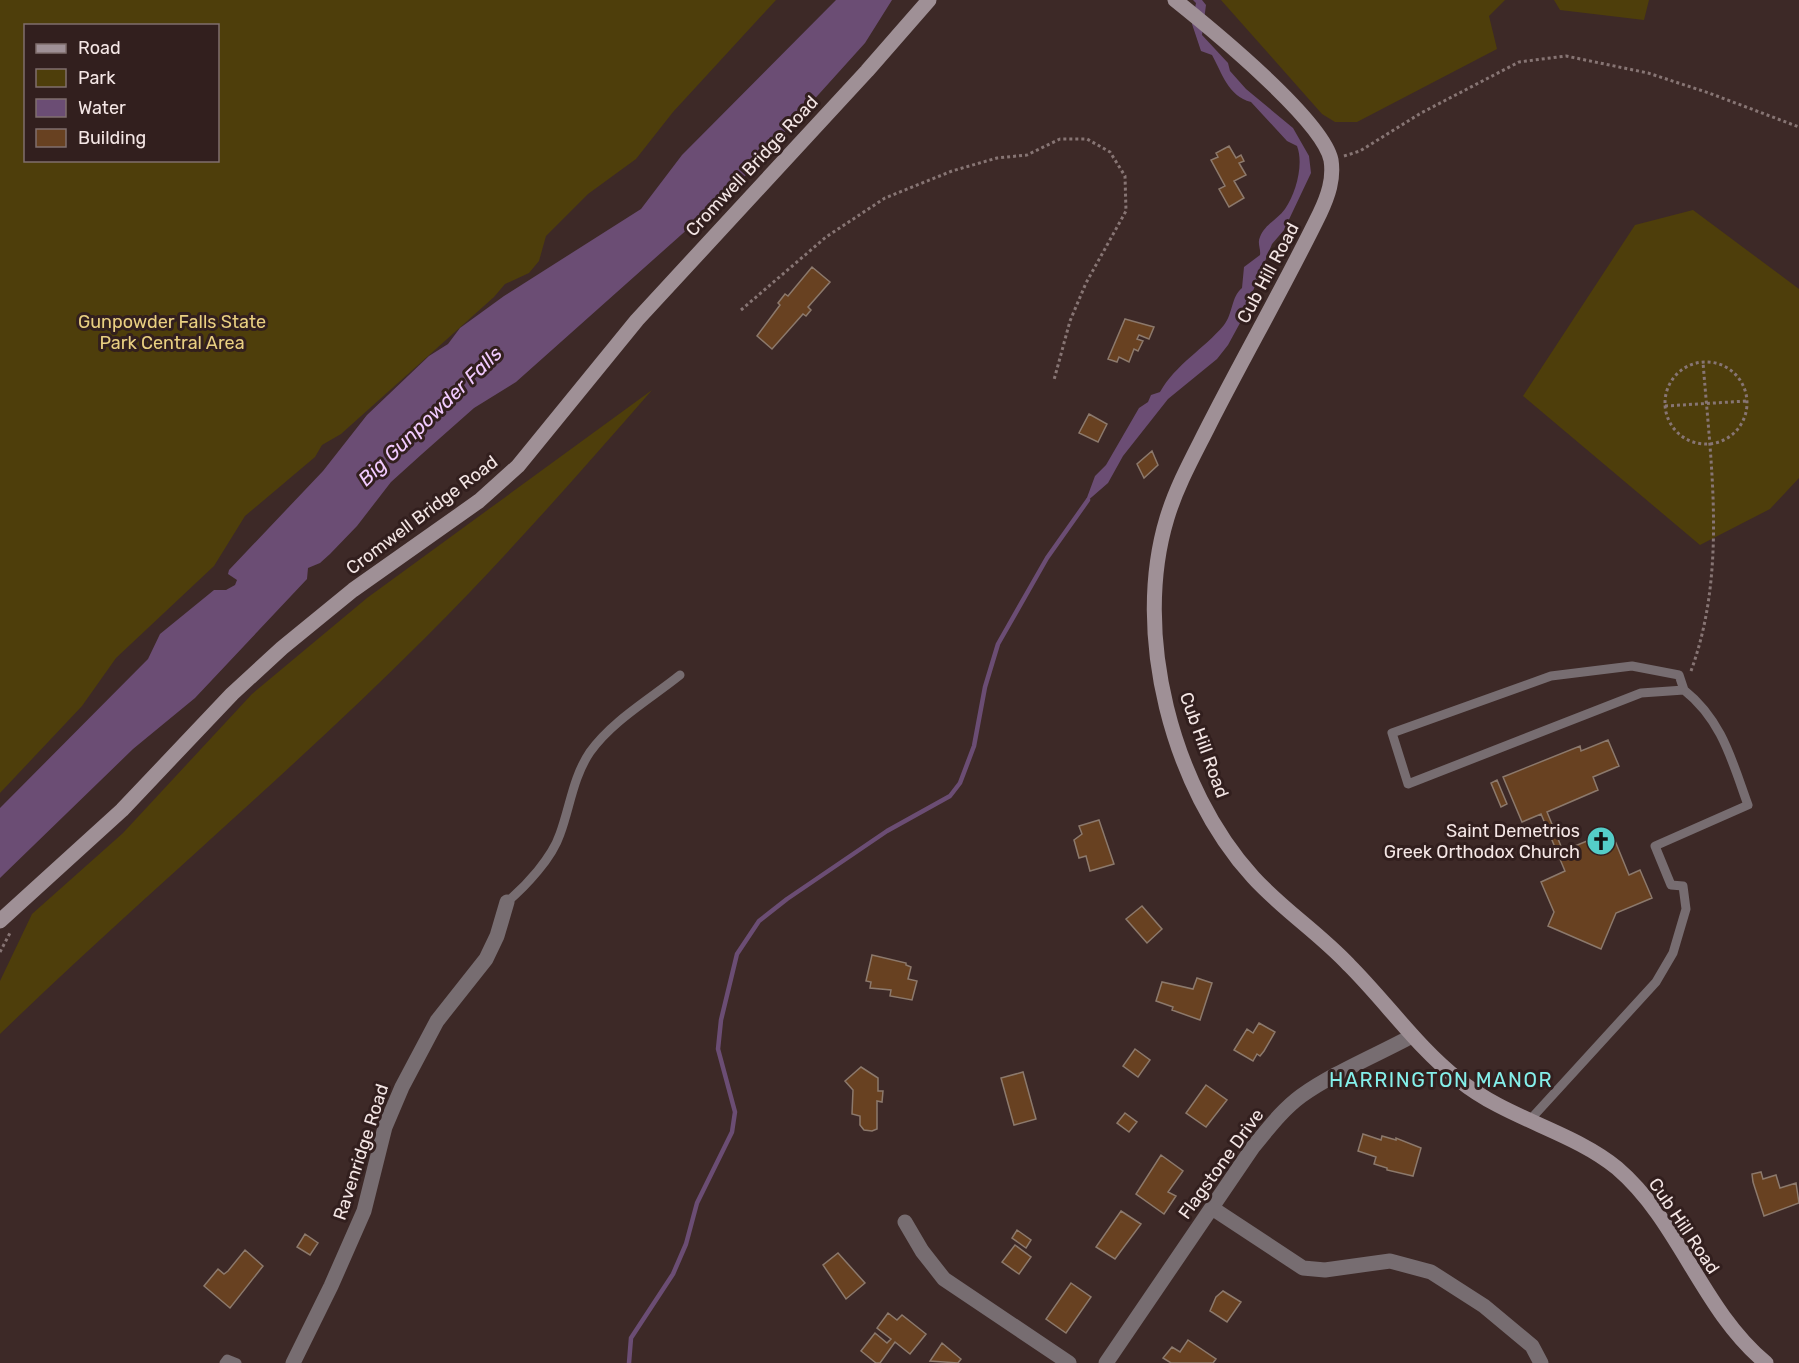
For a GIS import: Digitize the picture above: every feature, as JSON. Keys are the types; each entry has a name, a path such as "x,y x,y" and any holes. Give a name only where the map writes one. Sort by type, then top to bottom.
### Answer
{"street":[{"name":"Cromwell Bridge Road","path":"0,921 122,810 232,694 282,648 353,590 479,501 518,466 637,320 867,71 929,0"},
{"name":"Cub Hill Road","path":"1175,0 1208,25 1304,117 1326,144 1331,159 1331,184 1305,244 1176,492 1160,543 1155,572 1153,627 1162,682 1177,736 1203,805 1217,829 1251,876 1339,954 1412,1036 1461,1083 1528,1122 1598,1154 1629,1180 1659,1217 1723,1319 1766,1363"},
{"name":"Ravenridge Road","path":"293,1363 331,1286 364,1211 386,1127 402,1087 437,1022 486,959 497,936 507,902"},
{"name":"Flagstone Drive","path":"1106,1363 1253,1147 1280,1115 1300,1097 1334,1075 1412,1036"},
{"path":"1212,1208 1303,1268 1325,1270 1390,1261 1431,1272 1484,1306 1532,1346 1541,1363"},
{"path":"905,1222 922,1251 944,1279 1069,1363"}],"lane":[{"path":"1528,1122 1656,982 1673,954 1686,909 1683,886 1671,885 1655,846 1748,806 1727,746 1703,705 1684,690 1679,675 1632,666 1551,676 1392,733 1408,784 1641,693 1684,690"},
{"name":"Ravenridge Road","path":"507,902 527,884 560,836 580,769 590,752 605,734 680,675"},
{"path":"224,1363 227,1359 237,1363"}],"path":[{"path":"1331,159 1360,151 1421,113 1519,62 1566,56 1648,73 1799,127"},
{"path":"741,310 826,237 885,198 952,171 997,158 1027,155 1060,139 1087,139 1110,152 1125,176 1126,211 1086,283 1070,321 1054,380"},
{"path":"1684,690 1696,656 1711,597 1714,513 1703,362"},
{"path":"1703,362 1723,365 1735,373 1743,384 1747,401 1743,423 1735,434 1723,442 1710,445 1696,444 1683,439 1673,429 1665,406 1666,390 1673,378 1683,368 1703,362"},
{"path":"1665,406 1747,401"}],"green space":[{"name":"Gunpowder Falls State Park Central Area","path":"0,0 776,0 673,112 636,159 588,194 546,236 539,261 529,273 505,284 494,297 341,434 322,445 315,457 245,516 214,566 116,658 82,706 0,793"},
{"path":"1221,0 1505,0 1489,16 1497,49 1357,122 1335,122 1322,114"},
{"path":"1554,0 1649,0 1644,20 1560,10"},
{"path":"1693,210 1799,289 1799,478 1770,509 1700,545 1523,396 1635,225"},
{"path":"652,390 512,547 425,638 320,739 0,1034 0,981 32,914 123,833 252,694 367,598"}],"water":[{"name":"Big Gunpowder Falls","path":"836,0 892,0 865,43 736,186 516,382 474,408 391,482 357,526 320,563 308,568 307,579 195,698 133,749 0,878 0,808 148,659 160,634 214,590 226,590 235,585 237,580 228,574 229,570 323,471 367,415 429,356 448,344 460,328 504,296 641,209 682,155"},
{"path":"1193,0 1202,0 1206,5 1202,35 1228,63 1230,71 1246,89 1293,128 1309,156 1311,173 1284,230 1272,244 1240,323 1228,345 1217,359 1168,399 1123,456 1108,483 1085,503 1095,476 1106,465 1139,408 1148,402 1151,395 1160,392 1174,373 1227,321 1236,296 1242,288 1244,267 1260,255 1260,237 1268,225 1285,209 1298,178 1300,161 1297,146 1287,141 1251,102 1237,95 1227,83 1212,55 1201,51 1192,24 1196,3"}],"building":[{"path":"1229,146 1236,158 1241,155 1244,161 1239,163 1246,175 1234,181 1244,198 1229,207 1219,189 1225,186 1211,160 1218,157 1216,153"},
{"path":"812,267 830,282 808,307 811,310 806,316 803,314 772,349 757,336 780,305 778,303 785,294 788,296"},
{"path":"1125,319 1154,327 1149,339 1139,335 1137,339 1143,341 1138,351 1134,349 1129,362 1119,357 1117,362 1108,359"},
{"path":"1089,414 1107,424 1098,442 1079,433"},
{"path":"1152,451 1158,465 1144,478 1137,464"},
{"name":"Saint Demetrios Greek Orthodox Church","path":"1608,740 1619,766 1593,777 1598,790 1547,812 1563,851 1611,831 1629,875 1640,870 1652,898 1616,913 1601,949 1548,926 1554,912 1541,882 1565,871 1541,814 1522,822 1503,777 1580,746 1581,751"},
{"path":"1497,780 1507,804 1501,807 1491,783"},
{"path":"1099,820 1114,864 1090,871 1086,856 1079,858 1074,840 1082,834 1079,826"},
{"path":"1142,906 1162,929 1147,943 1126,919"},
{"path":"872,955 906,963 911,967 908,979 917,981 912,1000 890,996 891,990 870,988 871,982 866,981"},
{"path":"1197,978 1212,983 1200,1020 1172,1010 1173,1007 1156,1001 1162,982 1193,989"},
{"path":"1259,1023 1275,1032 1264,1051 1260,1056 1257,1054 1253,1061 1234,1050 1247,1029 1253,1033"},
{"path":"1135,1049 1150,1060 1138,1077 1123,1066"},
{"path":"861,1067 878,1078 878,1091 883,1091 882,1102 877,1101 877,1129 872,1131 864,1130 860,1125 860,1116 852,1114 853,1090 845,1081"},
{"path":"1023,1072 1036,1119 1014,1125 1001,1078"},
{"path":"1206,1085 1227,1100 1206,1127 1186,1113"},
{"path":"1125,1113 1137,1122 1129,1132 1117,1123"},
{"path":"1363,1134 1381,1140 1382,1136 1396,1140 1396,1138 1421,1148 1413,1176 1387,1170 1387,1168 1374,1164 1376,1157 1358,1151"},
{"path":"1161,1155 1183,1171 1168,1192 1176,1196 1164,1214 1136,1194"},
{"path":"1761,1172 1763,1179 1776,1175 1780,1188 1796,1183 1799,1203 1764,1216 1752,1174"},
{"path":"1121,1211 1141,1224 1115,1259 1096,1247"},
{"path":"1017,1230 1031,1240 1026,1248 1012,1238"},
{"path":"305,1234 318,1243 310,1255 297,1247"},
{"path":"1015,1245 1031,1257 1019,1274 1002,1262"},
{"path":"245,1250 263,1266 230,1308 204,1286 218,1269 224,1274 228,1271"},
{"path":"838,1253 865,1283 846,1299 823,1265"},
{"path":"1071,1283 1091,1297 1066,1333 1046,1319"},
{"path":"1223,1291 1241,1302 1227,1322 1210,1311 1216,1297"},
{"path":"888,1313 897,1320 902,1315 926,1334 910,1354 895,1342 880,1363 876,1363 861,1351 875,1333 887,1343 891,1339 877,1328"},
{"path":"1188,1340 1216,1359 1213,1363 1171,1363 1163,1358 1172,1347 1180,1352"},
{"path":"942,1343 961,1359 958,1363 930,1361"}],"waterway":[{"path":"629,1363 631,1338 673,1274 686,1244 697,1203 732,1132 735,1112 718,1049 721,1020 737,954 759,921 787,899 887,831 950,796 960,783 974,746 985,687 998,644 1047,558 1088,500"}],"place":[{"name":"Saint Demetrios Greek Orthodox Church","path":"1601,841"}],"district":[{"name":"HARRINGTON MANOR","path":"1441,1080"}]}
